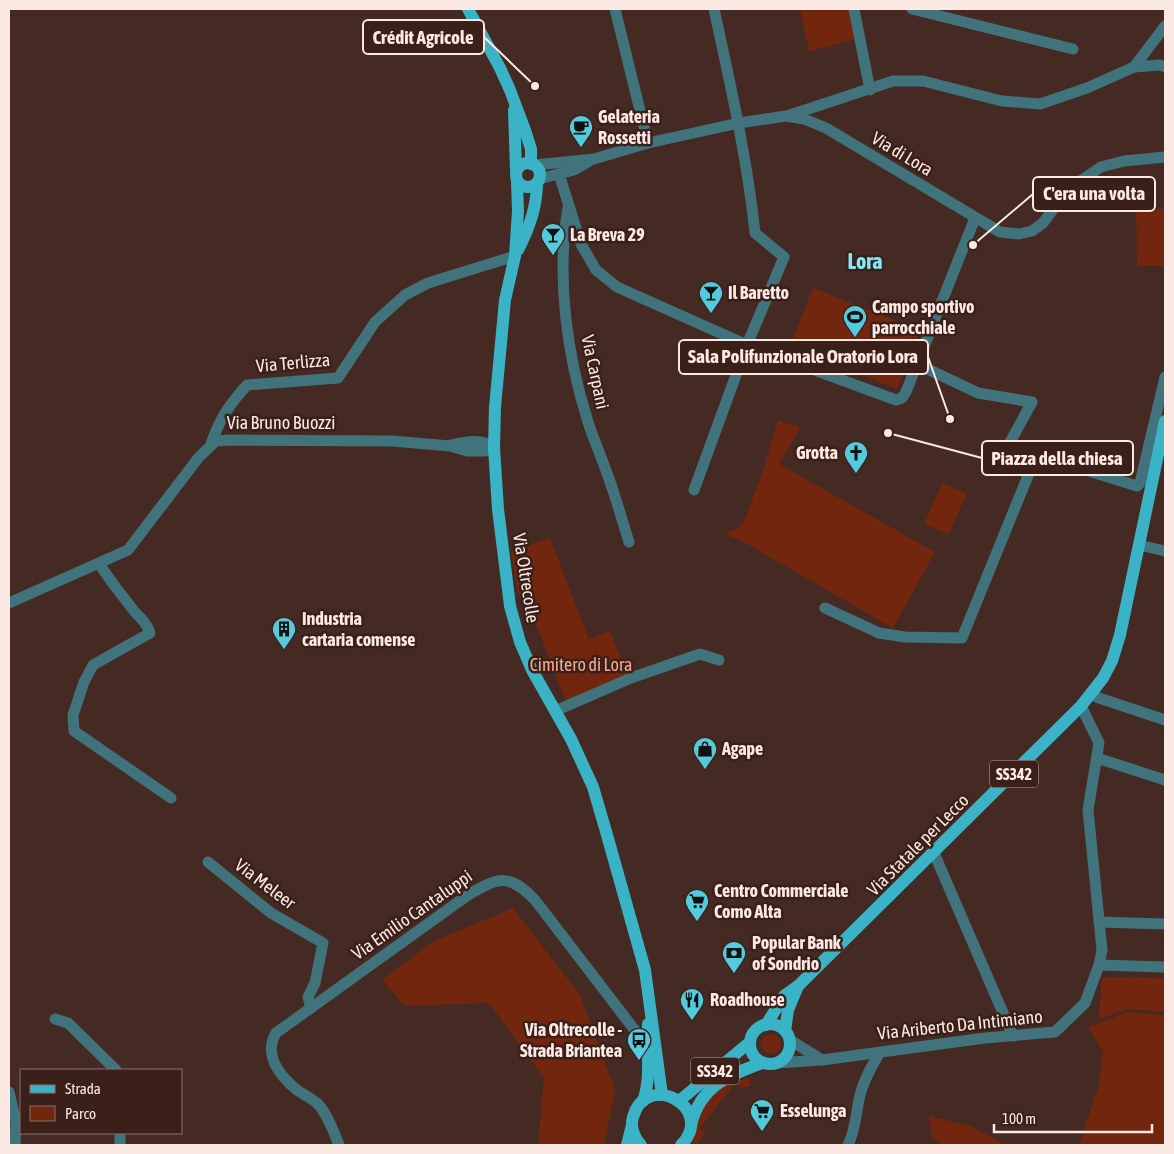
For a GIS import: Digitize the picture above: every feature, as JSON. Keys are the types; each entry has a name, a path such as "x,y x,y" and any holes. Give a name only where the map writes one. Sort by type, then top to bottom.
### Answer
{"main road":[{"name":"Via Oltrecolle","path":"468,9 500,68 526,130 533,165"},
{"name":"Via Oltrecolle","path":"514,104 518,211 515,256 505,300 494,407 494,448 498,509 510,606 520,642 532,670 570,739 595,795 645,970 662,1094"},
{"path":"522,164 533,165 540,173 538,181 534,186 527,188 517,176 522,164"},
{"name":"Via Oltrecolle","path":"515,256 527,232 536,199 538,181"},
{"name":"Via Statale per Lecco","path":"766,1025 784,996 798,986 1082,706 1103,678 1112,661 1120,635 1165,421"},
{"name":"Via Statale per Lecco","path":"787,1035 788,1010 798,986"},
{"name":"Via Oltrecolle","path":"627,1145 635,1111 643,1101 647,1090 649,1076 647,1046 650,1002"},
{"path":"766,1025 777,1025 787,1035 788,1054 777,1063 762,1063 753,1055 750,1042 752,1035 759,1028 766,1025"},
{"name":"SS342","path":"679,1101 750,1042"},
{"name":"SS342","path":"691,1127 696,1108 707,1093 730,1075 762,1063"},
{"path":"643,1101 662,1094 673,1097 686,1108 690,1117 691,1127 681,1145"},
{"path":"632,1123 633,1133 641,1145"}],"street":[{"path":"614,9 648,143"},
{"path":"694,490 746,345 784,257 756,233 739,123 714,9"},
{"path":"854,9 870,90"},
{"path":"912,9 1073,49"},
{"path":"1134,67 1163,28 1165,16"},
{"path":"786,116 893,81 923,81 1002,100 1040,104 1087,88 1134,67 1160,65 1165,67"},
{"name":"Via di Lora","path":"533,165 594,159 648,143 739,123 786,116 804,119 826,128 1000,232 1020,234 1032,231 1042,224 1068,189 1101,167 1124,161 1165,157"},
{"name":"Via di Lora","path":"538,181 574,170 594,159"},
{"path":"559,174 581,244 596,270 617,287 746,345 896,400 902,398 906,392 975,218"},
{"name":"Via Carpani","path":"568,204 564,227 562,278 566,318 577,380 588,423 608,476 629,542"},
{"name":"Via Terlizza","path":"212,444 217,427 227,408 247,385 338,378 375,322 405,294 428,283 515,256"},
{"path":"917,364 978,393 1032,402 1008,446 1138,486 1165,377"},
{"name":"Via Bruno Buozzi","path":"99,563 128,550 199,457 212,444 224,440 392,441 450,446 466,442 480,442 491,445 494,448"},
{"path":"825,608 879,633 905,637 962,638 1036,456"},
{"path":"1139,546 1165,551"},
{"path":"9,603 99,563 113,584 147,624 150,633 93,665 84,682 74,716 74,731 171,798"},
{"path":"555,711 632,678 700,654 718,660"},
{"path":"1091,694 1165,720"},
{"name":"Via Ariberto Da Intimiano","path":"777,1063 822,1060 1055,1032 1085,1003 1099,965 1102,950 1088,810 1099,743 1082,706"},
{"path":"1096,758 1165,780"},
{"path":"934,853 1013,1036"},
{"name":"Via Meleer","path":"208,862 271,913 322,942 314,984 308,997 311,1008"},
{"name":"Via Emilio Cantaluppi","path":"339,1145 318,1104 288,1082 272,1061 271,1041 276,1033 468,895 487,884 500,880 513,882 524,888 647,1046"},
{"path":"1099,922 1165,924"},
{"path":"1099,965 1165,966"},
{"path":"55,1019 68,1023 115,1069"},
{"path":"787,1035 822,1060"},
{"path":"848,1145 865,1080 880,1052"},
{"path":"9,1092 16,1122 15,1145"}],"green space":[{"path":"800,9 853,9 860,38 809,51"},
{"path":"1136,209 1164,209 1165,266 1137,266"},
{"name":"Campo sportivo parrocchiale","path":"813,288 920,330 897,389 790,346"},
{"path":"778,420 800,428 779,464 935,552 893,628 742,541 725,534 741,526 747,514 762,474"},
{"path":"942,483 967,493 949,534 924,524"},
{"name":"Cimitero di Lora","path":"550,538 589,639 610,631 627,675 566,702 524,593 518,594 511,551"},
{"path":"513,908 580,995 615,1090 604,1145 538,1145 544,1078 489,1003 405,1006 382,980 434,941"},
{"path":"1102,977 1165,978 1165,1012 1127,1009 1099,1019"},
{"path":"1128,1012 1165,1015 1165,1145 1079,1145 1099,1085 1103,1052 1088,1027"},
{"path":"771,1034 778,1037 781,1044 778,1051 771,1054 764,1051 761,1044 764,1037"},
{"path":"749,1078 751,1086 742,1088 735,1083 700,1128 706,1133 696,1145 692,1145 700,1114 708,1100 734,1082"},
{"path":"929,1116 971,1126 1006,1145 942,1145 932,1137"}],"place":[{"name":"Crédit Agricole","path":"535,86"},
{"name":"Gelateria Rossetti","path":"581,148"},
{"name":"C'era una volta","path":"973,245"},
{"name":"La Breva 29","path":"553,256"},
{"name":"Il Baretto","path":"711,314"},
{"name":"Campo sportivo parrocchiale","path":"855,338"},
{"name":"Sala Polifunzionale Oratorio Lora","path":"950,419"},
{"name":"Piazza della chiesa","path":"888,433"},
{"name":"Grotta","path":"856,474"},
{"name":"Industria cartaria comense","path":"284,650"},
{"name":"Agape","path":"705,770"},
{"name":"Centro Commerciale Como Alta","path":"697,922"},
{"name":"Popular Bank of Sondrio","path":"734,974"},
{"name":"Roadhouse","path":"692,1021"},
{"name":"Via Oltrecolle - Strada Briantea","path":"639,1061"},
{"name":"Esselunga","path":"762,1132"}],"district":[{"name":"Lora","path":"865,261"}]}
